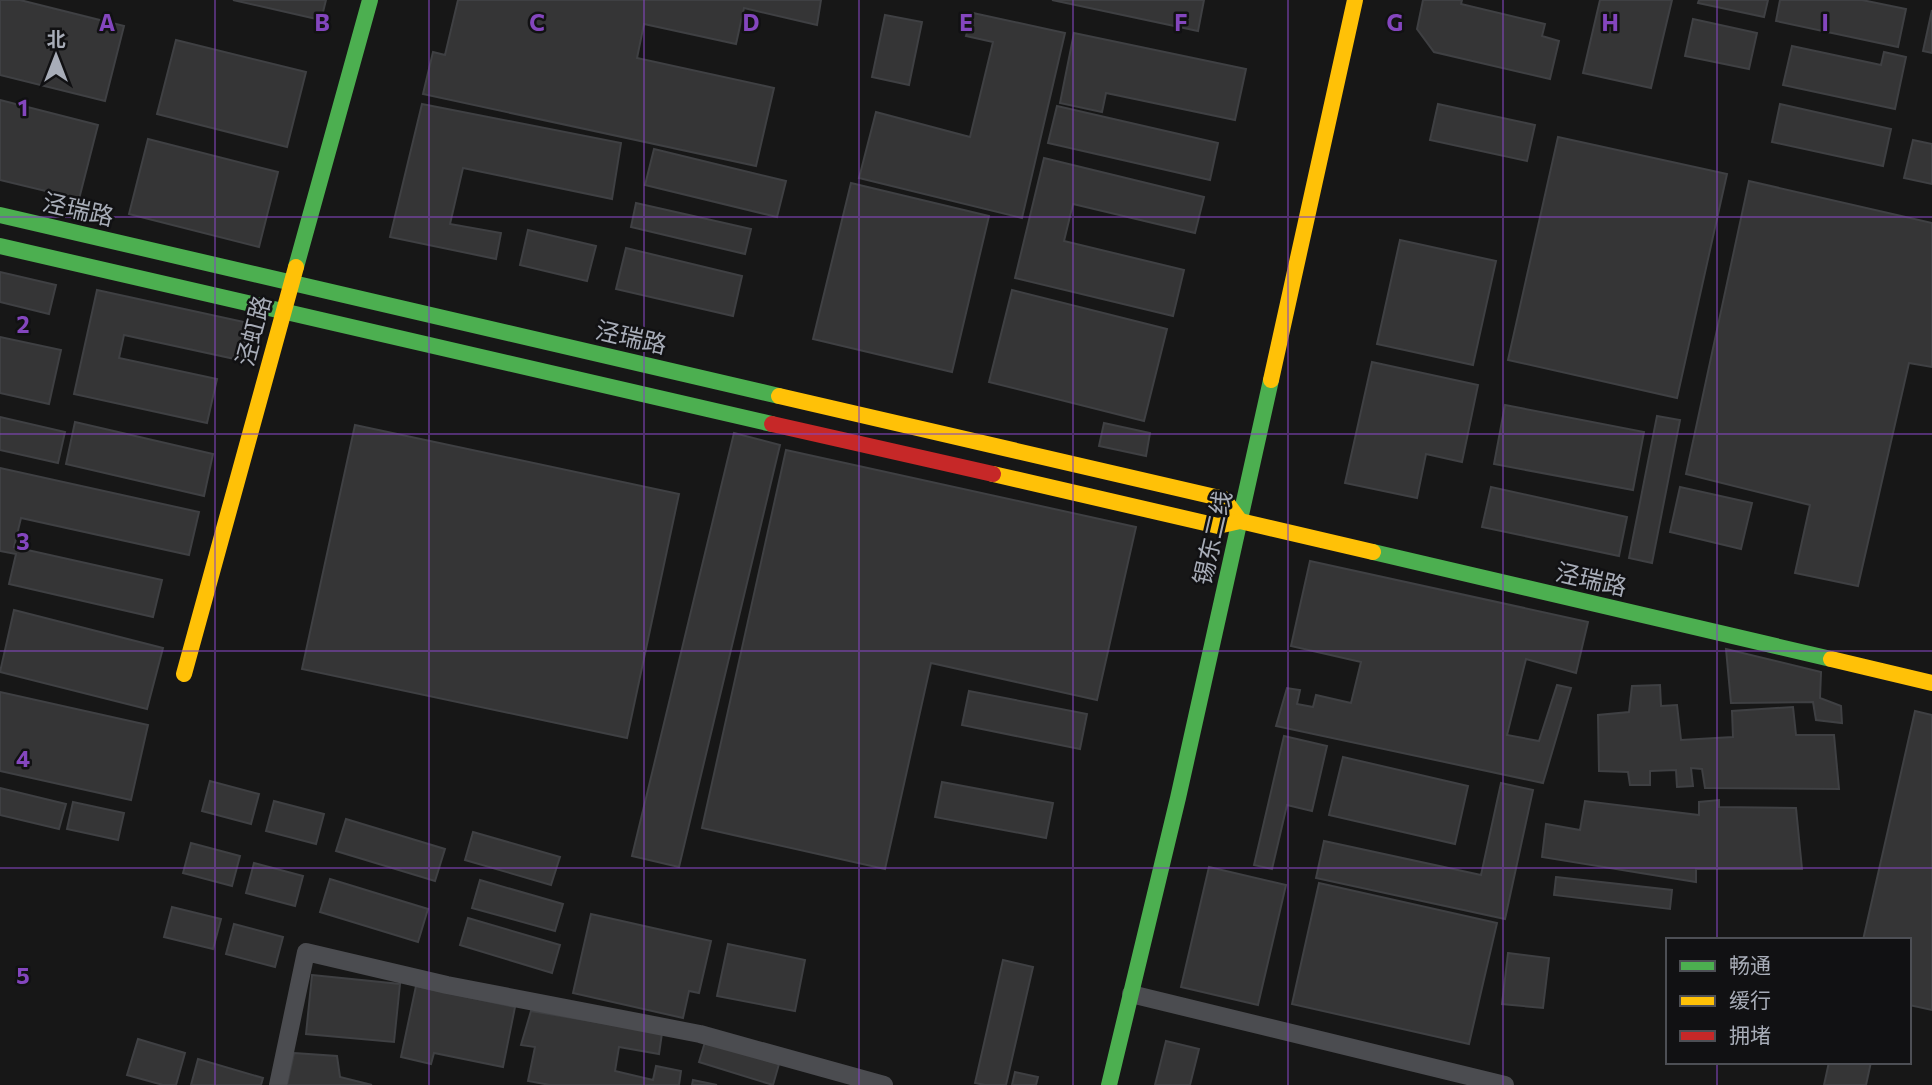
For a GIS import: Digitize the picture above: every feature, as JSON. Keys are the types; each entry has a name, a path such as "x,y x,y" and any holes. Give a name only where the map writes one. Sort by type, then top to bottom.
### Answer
{"street":[{"name":"泾虹路","path":"184,674 370,0"},
{"name":"锡东二线","path":"1109,1085 1178,797 1355,0"},
{"name":"泾瑞路","path":"0,215 1224,499 1240,521"},
{"name":"泾瑞路","path":"0,246 1218,526 1240,521 1932,683"},
{"path":"278,1085 306,952 447,985 700,1034 884,1085"},
{"path":"1131,995 1505,1085"}],"building":[{"path":"0,0 20,0 124,26 105,101 0,75"},
{"path":"233,0 326,0 321,20"},
{"path":"458,0 821,0 817,25 744,8 736,44 644,24 637,58 774,88 756,166 423,94 433,52 445,55"},
{"path":"1052,0 1204,0 1198,31"},
{"path":"1423,0 1462,0 1461,4 1545,24 1542,36 1559,41 1550,79 1434,52 1417,29"},
{"path":"1600,0 1672,0 1651,88 1583,73"},
{"path":"1699,0 1768,0 1764,17 1698,3"},
{"path":"1780,0 1862,0 1906,9 1898,47 1776,21"},
{"path":"1932,10 1932,53 1923,51"},
{"path":"973,13 1065,33 1022,218 859,178 876,112 970,137 993,42 966,36"},
{"path":"885,15 922,22 909,85 872,77"},
{"path":"1693,19 1757,33 1749,69 1685,56"},
{"path":"1074,33 1246,69 1235,120 1106,93 1102,112 1060,103"},
{"path":"176,40 306,72 287,147 157,114"},
{"path":"1792,46 1881,65 1884,52 1906,57 1895,109 1783,85"},
{"path":"0,100 98,125 79,199 0,180"},
{"path":"422,104 621,143 612,199 463,168 450,224 501,233 496,259 390,237"},
{"path":"1438,104 1535,125 1527,161 1430,140"},
{"path":"1780,104 1891,129 1883,166 1772,142"},
{"path":"1057,106 1218,143 1210,180 1048,143"},
{"path":"1558,137 1727,174 1677,398 1508,360"},
{"path":"148,139 278,172 259,247 129,214"},
{"path":"1913,140 1932,144 1932,184 1904,178"},
{"path":"654,149 786,181 777,217 645,185"},
{"path":"1044,158 1204,197 1195,233 1073,204 1064,241 1184,270 1173,316 1015,278"},
{"path":"1749,181 1932,223 1932,367 1909,363 1858,586 1795,573 1810,505 1686,474"},
{"path":"851,183 989,216 952,372 813,339"},
{"path":"636,203 751,229 745,254 631,227"},
{"path":"528,230 596,246 587,281 520,265"},
{"path":"1400,240 1496,261 1473,365 1377,344"},
{"path":"626,248 742,276 733,316 616,289"},
{"path":"0,272 56,285 49,314 0,302"},
{"path":"97,290 253,324 244,361 124,335 119,358 217,379 207,423 74,394"},
{"path":"1012,290 1167,329 1144,421 989,382"},
{"path":"0,337 61,350 49,404 0,393"},
{"path":"1372,362 1478,385 1462,462 1426,454 1417,498 1345,483"},
{"path":"1505,405 1644,432 1633,490 1494,464"},
{"path":"1657,416 1680,420 1652,563 1629,558"},
{"path":"0,417 65,432 58,463 0,450"},
{"path":"75,422 213,454 204,496 66,464"},
{"path":"1104,423 1150,433 1146,456 1099,446"},
{"path":"355,425 679,494 627,738 302,669"},
{"path":"734,433 780,445 679,867 632,856"},
{"path":"786,450 1136,527 1097,700 931,663 885,869 702,828"},
{"path":"0,468 199,512 189,555 21,518 14,547 162,580 153,617 9,584 16,554 0,551"},
{"path":"1491,487 1627,517 1619,556 1482,527"},
{"path":"1680,487 1752,503 1741,549 1670,532"},
{"path":"1310,561 1588,622 1576,673 1526,659 1507,735 1539,741 1557,685 1571,688 1543,783 1276,726 1287,688 1300,690 1297,704 1313,707 1316,695 1351,703 1361,662 1291,646"},
{"path":"14,610 163,648 147,709 0,672"},
{"path":"1726,649 1821,672 1820,698 1841,706 1842,723 1816,720 1813,702 1731,703"},
{"path":"1660,685 1661,706 1677,705 1681,740 1733,737 1732,711 1793,707 1796,735 1834,735 1839,789 1705,788 1702,769 1691,768 1693,786 1677,787 1676,770 1650,771 1650,785 1630,785 1628,772 1599,771 1598,715 1629,712 1632,686"},
{"path":"969,691 1087,714 1080,749 962,725"},
{"path":"0,692 148,725 131,800 0,771"},
{"path":"1915,711 1932,715 1932,1010 1911,1005 1911,938 1863,938"},
{"path":"1284,736 1327,746 1312,811 1287,805 1272,869 1254,865"},
{"path":"1343,757 1468,786 1455,844 1329,815"},
{"path":"210,781 259,794 251,824 202,811"},
{"path":"942,782 1053,803 1046,838 935,817"},
{"path":"1501,783 1533,790 1505,919 1316,878 1324,841 1481,875"},
{"path":"0,788 66,804 59,829 0,815"},
{"path":"1719,800 1719,807 1796,808 1802,869 1696,869 1696,882 1542,857 1546,824 1580,830 1585,801 1699,815 1699,802"},
{"path":"274,801 324,814 316,844 266,831"},
{"path":"73,802 124,813 118,840 67,829"},
{"path":"346,819 445,849 435,881 336,851"},
{"path":"473,832 560,857 551,885 465,860"},
{"path":"191,843 240,856 232,886 183,873"},
{"path":"254,863 303,876 295,906 246,893"},
{"path":"1209,867 1286,885 1258,1005 1181,987"},
{"path":"1556,877 1672,890 1670,909 1554,895"},
{"path":"330,879 428,909 418,942 320,912"},
{"path":"480,880 563,904 555,931 472,908"},
{"path":"1319,883 1497,923 1469,1044 1292,1004"},
{"path":"172,907 221,919 213,949 164,937"},
{"path":"591,914 711,941 699,993 689,991 683,1018 573,993"},
{"path":"468,918 560,945 552,973 460,945"},
{"path":"234,924 283,937 275,967 226,954"},
{"path":"728,944 805,960 795,1011 717,996"},
{"path":"1508,953 1549,958 1543,1008 1502,1004"},
{"path":"1003,960 1033,967 1006,1085 985,1085 975,1083"},
{"path":"312,975 400,984 394,1042 306,1034"},
{"path":"416,986 515,1007 503,1067 434,1053 431,1064 401,1057"},
{"path":"531,1011 662,1033 659,1054 619,1047 615,1071 653,1080 656,1066 681,1071 679,1085 550,1085 528,1081 535,1047 521,1045"},
{"path":"138,1039 185,1053 176,1085 163,1085 127,1075"},
{"path":"1166,1041 1199,1049 1190,1085 1155,1085"},
{"path":"705,1042 779,1064 773,1085 699,1062"},
{"path":"294,1053 337,1056 340,1077 372,1085 287,1085"},
{"path":"198,1059 263,1078 261,1085 191,1085"},
{"path":"1829,1064 1871,1064 1866,1085 1824,1085"},
{"path":"1015,1072 1038,1077 1036,1085 1012,1085"},
{"path":"693,1080 717,1085 692,1085"}],"traffic: fast":[{"path":"296,267 370,0"},
{"path":"0,215 779,396"},
{"path":"0,246 772,424"},
{"path":"1109,1085 1178,798 1271,380"},
{"path":"1373,552 1831,659"}],"traffic: slow":[{"path":"1271,380 1355,0"},
{"path":"184,674 296,267"},
{"path":"779,396 1224,499 1240,521"},
{"path":"993,474 1218,526 1240,521 1373,552"},
{"path":"1831,659 1932,683"}],"traffic: jam":[{"path":"772,424 993,474"}]}
